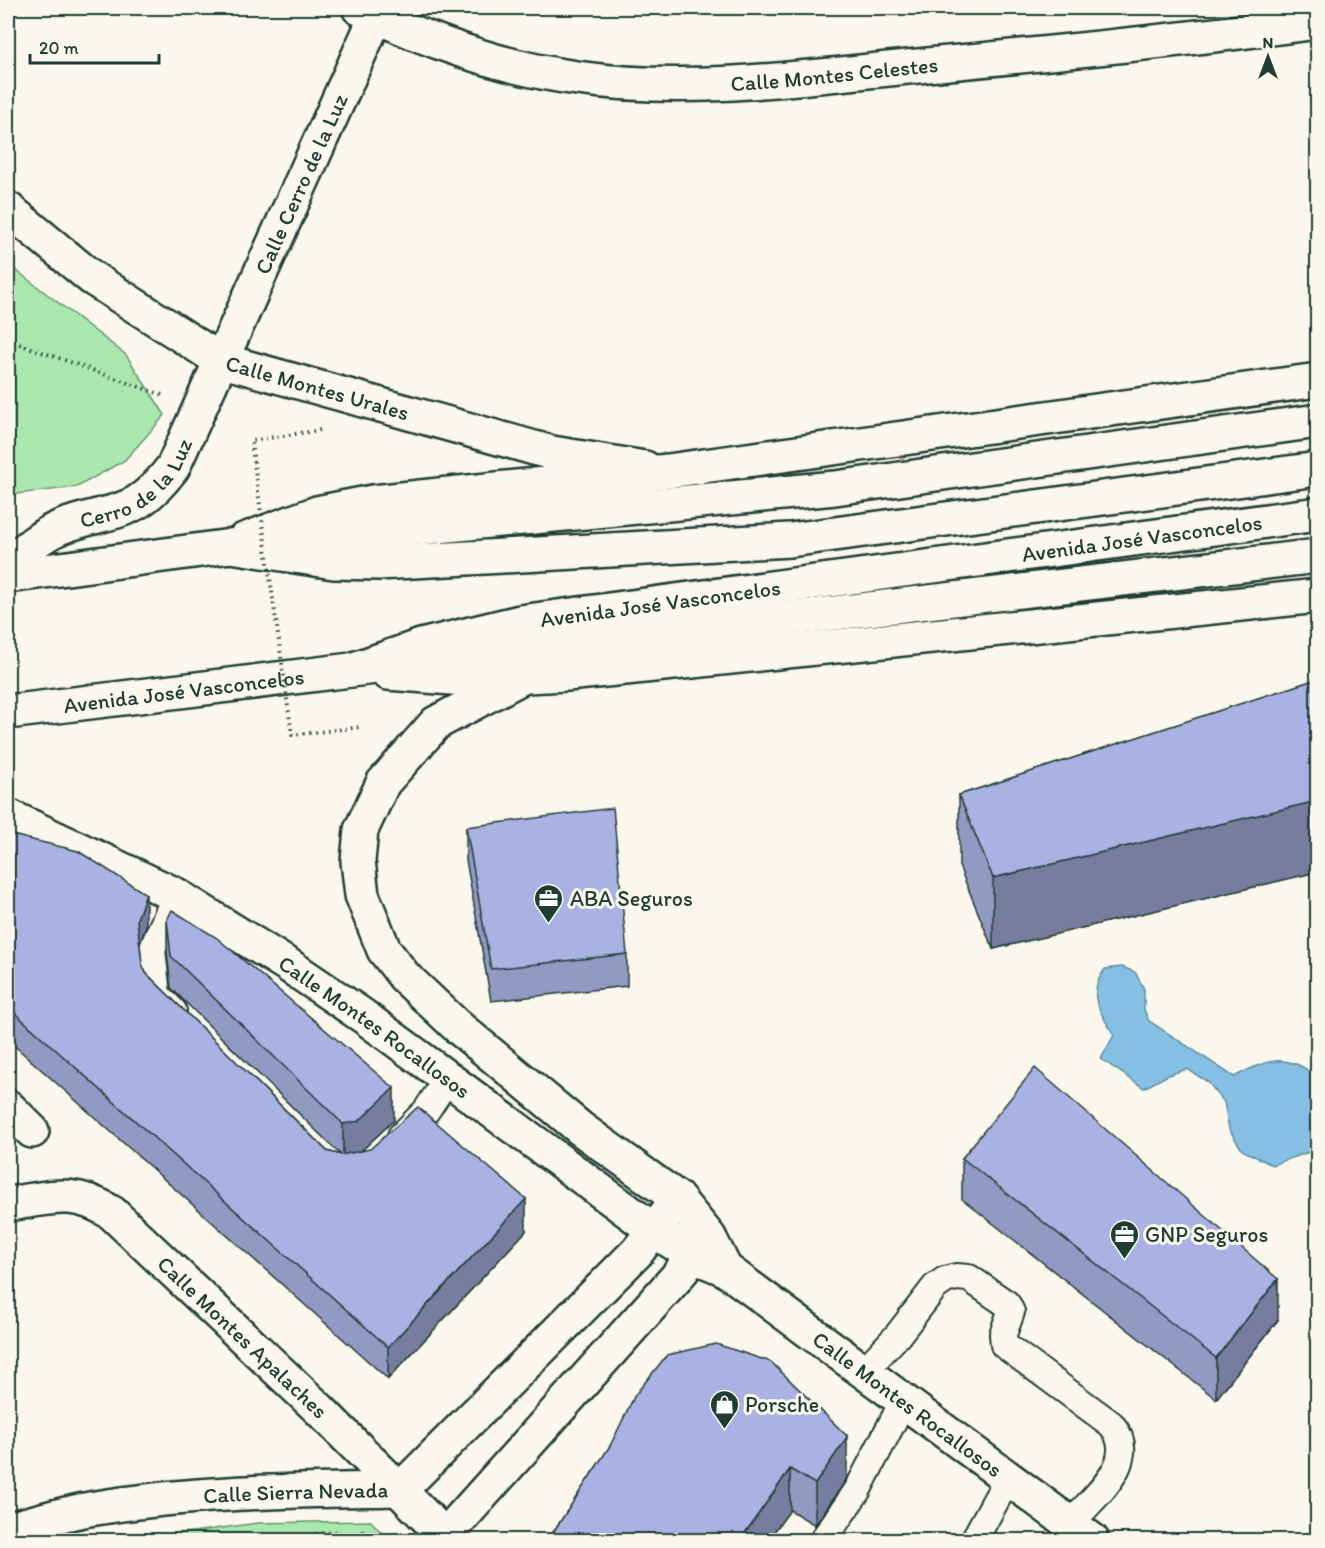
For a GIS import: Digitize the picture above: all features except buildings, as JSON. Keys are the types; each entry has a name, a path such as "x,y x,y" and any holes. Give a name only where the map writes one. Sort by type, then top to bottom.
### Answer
{"main road":[{"name":"Calle Montes Celestes","path":"372,10 465,51 523,68 578,78 655,84 761,81 1162,43 1317,22"},
{"name":"Calle Cerro de la Luz","path":"220,360 372,10"},
{"name":"Calle Montes Urales","path":"8,209 92,278 220,360 552,453 668,471"},
{"name":"Cerro de la Luz","path":"8,565 38,540 60,528 126,509 143,500 173,467 220,360"},
{"path":"231,546 317,513 345,506 668,471 1317,380"},
{"path":"231,546 835,488 1317,421"},
{"name":"Avenida José Vasconcelos","path":"8,576 231,546 334,562 378,563 790,540 1317,469"},
{"name":"Avenida José Vasconcelos","path":"8,712 351,670 421,646 520,622 1317,514"},
{"path":"351,670 1317,556"},
{"path":"351,670 465,679 524,676 1317,597"},
{"name":"Calle Montes Rocallosos","path":"524,676 436,723 383,783 361,830 358,861 362,895 384,950 404,976 458,1027 581,1129 677,1198 701,1246 725,1269 1081,1532"},
{"name":"Calle Montes Rocallosos","path":"8,816 176,895 288,965 448,1078 655,1231 701,1246"},
{"path":"8,1107 32,1131"},
{"name":"Calle Montes Apalaches","path":"8,1204 76,1197 95,1202 112,1213 401,1489 447,1538"},
{"name":"Calle Sierra Nevada","path":"8,1528 95,1508 188,1497 275,1491 401,1489 655,1231 677,1198"},
{"path":"447,1538 701,1246"}],"lane":[{"path":"176,895 152,950 157,995 190,1027"},
{"path":"382,1153 426,1111 448,1078"},
{"path":"864,1371 897,1336 935,1287 945,1280 956,1277 969,1278 1007,1304 1011,1312 1003,1334 1004,1345 1111,1424 1120,1434 1124,1446 1122,1459 1081,1532"},
{"path":"823,1540 857,1491 904,1400"},
{"path":"974,1540 1008,1478"}],"path":[{"path":"8,340 164,396"},
{"path":"320,430 251,441 292,735 361,727"},
{"path":"351,1531 362,1530 372,1540"},
{"path":"315,1540 317,1534 340,1532"}],"green space":[{"path":"8,264 126,355 165,415 125,460 77,487 8,495"},
{"path":"371,1521 388,1540 134,1540 258,1523"}],"water":[{"path":"1122,967 1135,972 1144,989 1144,1010 1149,1021 1234,1077 1274,1061 1294,1063 1315,1075 1318,1145 1312,1151 1272,1165 1242,1150 1229,1129 1224,1102 1208,1082 1187,1069 1168,1075 1144,1088 1101,1059 1114,1035 1097,1002 1096,987 1105,969"}],"place":[{"name":"ABA Seguros","path":"549,924"},
{"name":"GNP Seguros","path":"1124,1260"},
{"name":"Porsche","path":"724,1430"}]}
